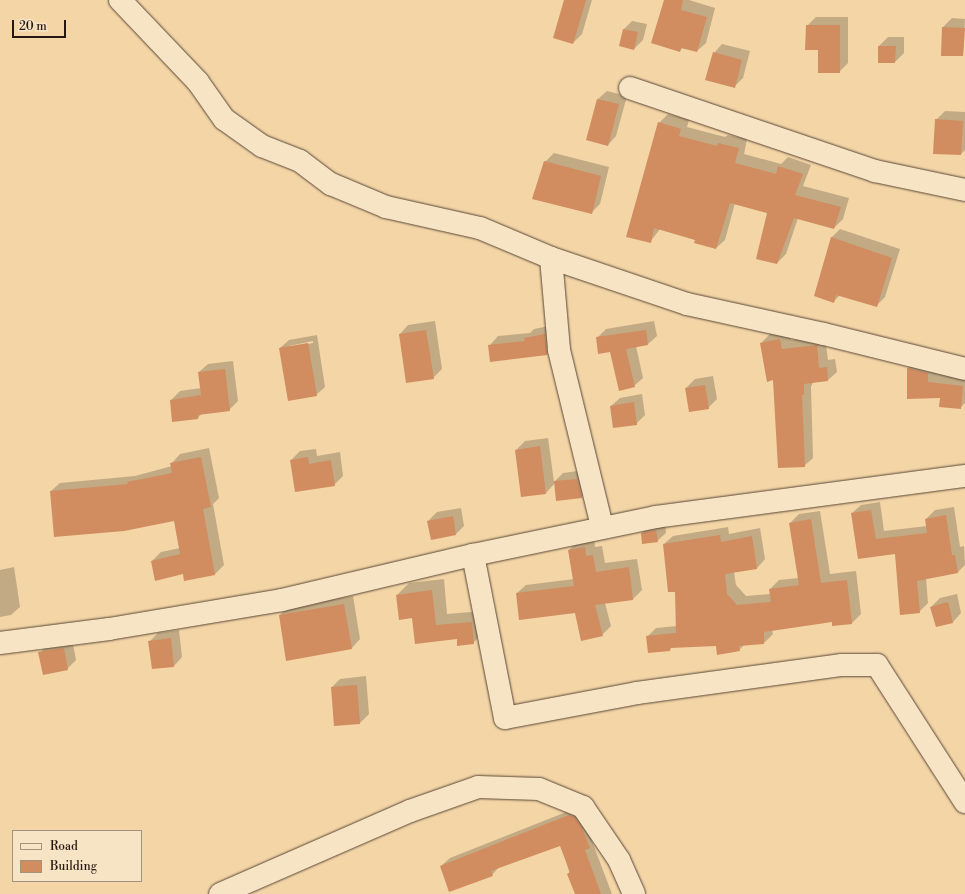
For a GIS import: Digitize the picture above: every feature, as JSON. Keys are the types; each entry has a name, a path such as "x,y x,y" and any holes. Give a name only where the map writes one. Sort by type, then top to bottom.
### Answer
{"street":[{"path":"120,0 198,82 224,119 262,146 300,161 331,184 386,207 480,228 551,258 687,304 824,334 965,369"},
{"path":"630,88 875,171 965,190"},
{"path":"551,258 559,350 602,527"},
{"path":"0,644 282,600 473,555 602,527 764,502 965,476"},
{"path":"473,555 505,718 637,693 842,665 878,665 965,802"},
{"path":"220,894 410,812 478,787 539,789 583,807 619,860 634,894"}],"building":[{"path":"564,0 586,0 573,44 553,38"},
{"path":"664,0 683,0 681,10 707,17 697,52 681,48 680,52 651,43"},
{"path":"806,25 840,25 840,73 818,73 818,50 805,50"},
{"path":"942,27 965,28 963,56 941,56"},
{"path":"623,29 638,32 634,50 619,46"},
{"path":"878,46 896,46 895,63 878,63"},
{"path":"713,52 742,60 735,88 705,80"},
{"path":"597,99 619,104 608,146 586,140"},
{"path":"935,119 963,121 961,155 933,154"},
{"path":"658,122 681,129 679,136 717,146 718,143 739,148 735,163 776,174 778,166 803,174 795,195 841,207 834,229 794,218 777,264 756,259 767,213 730,203 716,249 694,243 695,240 654,228 651,243 626,237"},
{"path":"544,161 601,176 592,214 532,199"},
{"path":"831,237 892,258 877,307 836,295 834,303 814,296"},
{"path":"426,330 434,379 406,383 399,334"},
{"path":"646,330 648,345 626,349 635,387 619,391 610,352 598,354 596,337"},
{"path":"545,334 547,355 490,362 488,345 525,341 524,338"},
{"path":"780,339 782,349 817,345 819,368 827,367 828,381 804,384 804,395 802,395 805,467 778,468 773,380 767,382 760,343"},
{"path":"308,343 317,396 288,401 279,348"},
{"path":"907,368 928,373 928,382 963,386 961,409 939,407 940,398 907,399"},
{"path":"225,369 230,411 198,415 198,419 172,422 170,400 201,395 198,372"},
{"path":"705,385 709,409 689,412 685,388"},
{"path":"634,402 637,425 613,428 610,406"},
{"path":"540,446 546,494 521,497 515,450"},
{"path":"201,457 211,507 203,509 215,575 184,581 183,574 155,581 151,561 180,554 174,521 124,531 54,537 50,491 128,484 127,482 172,473 170,463"},
{"path":"308,457 309,464 331,460 335,486 295,492 290,460"},
{"path":"577,479 582,498 556,501 554,481"},
{"path":"871,510 876,539 927,533 925,519 946,515 952,555 955,555 958,573 917,581 920,613 900,615 895,554 858,559 851,513"},
{"path":"453,516 456,535 431,540 427,521"},
{"path":"811,519 821,583 847,580 852,624 832,626 832,622 764,632 764,644 739,646 740,651 717,655 716,646 670,648 670,651 648,653 646,636 676,633 675,592 668,592 663,544 720,535 721,542 752,536 757,569 725,574 727,594 737,605 771,602 769,589 799,585 789,523"},
{"path":"656,530 658,542 642,544 641,533"},
{"path":"585,547 586,556 593,555 596,572 629,567 633,600 595,605 603,636 581,641 575,613 519,620 516,593 574,586 568,550"},
{"path":"432,590 436,625 472,622 474,644 457,646 457,639 415,644 412,618 399,620 396,595"},
{"path":"948,602 953,623 936,627 930,607"},
{"path":"344,604 352,649 286,661 279,615"},
{"path":"171,638 174,667 152,669 148,641"},
{"path":"64,648 68,670 43,675 38,652"},
{"path":"357,685 360,724 334,726 331,687"},
{"path":"569,815 575,817 582,828 590,848 585,850 601,894 575,894 567,874 570,872 560,846 491,871 493,876 449,892 440,866"}]}
